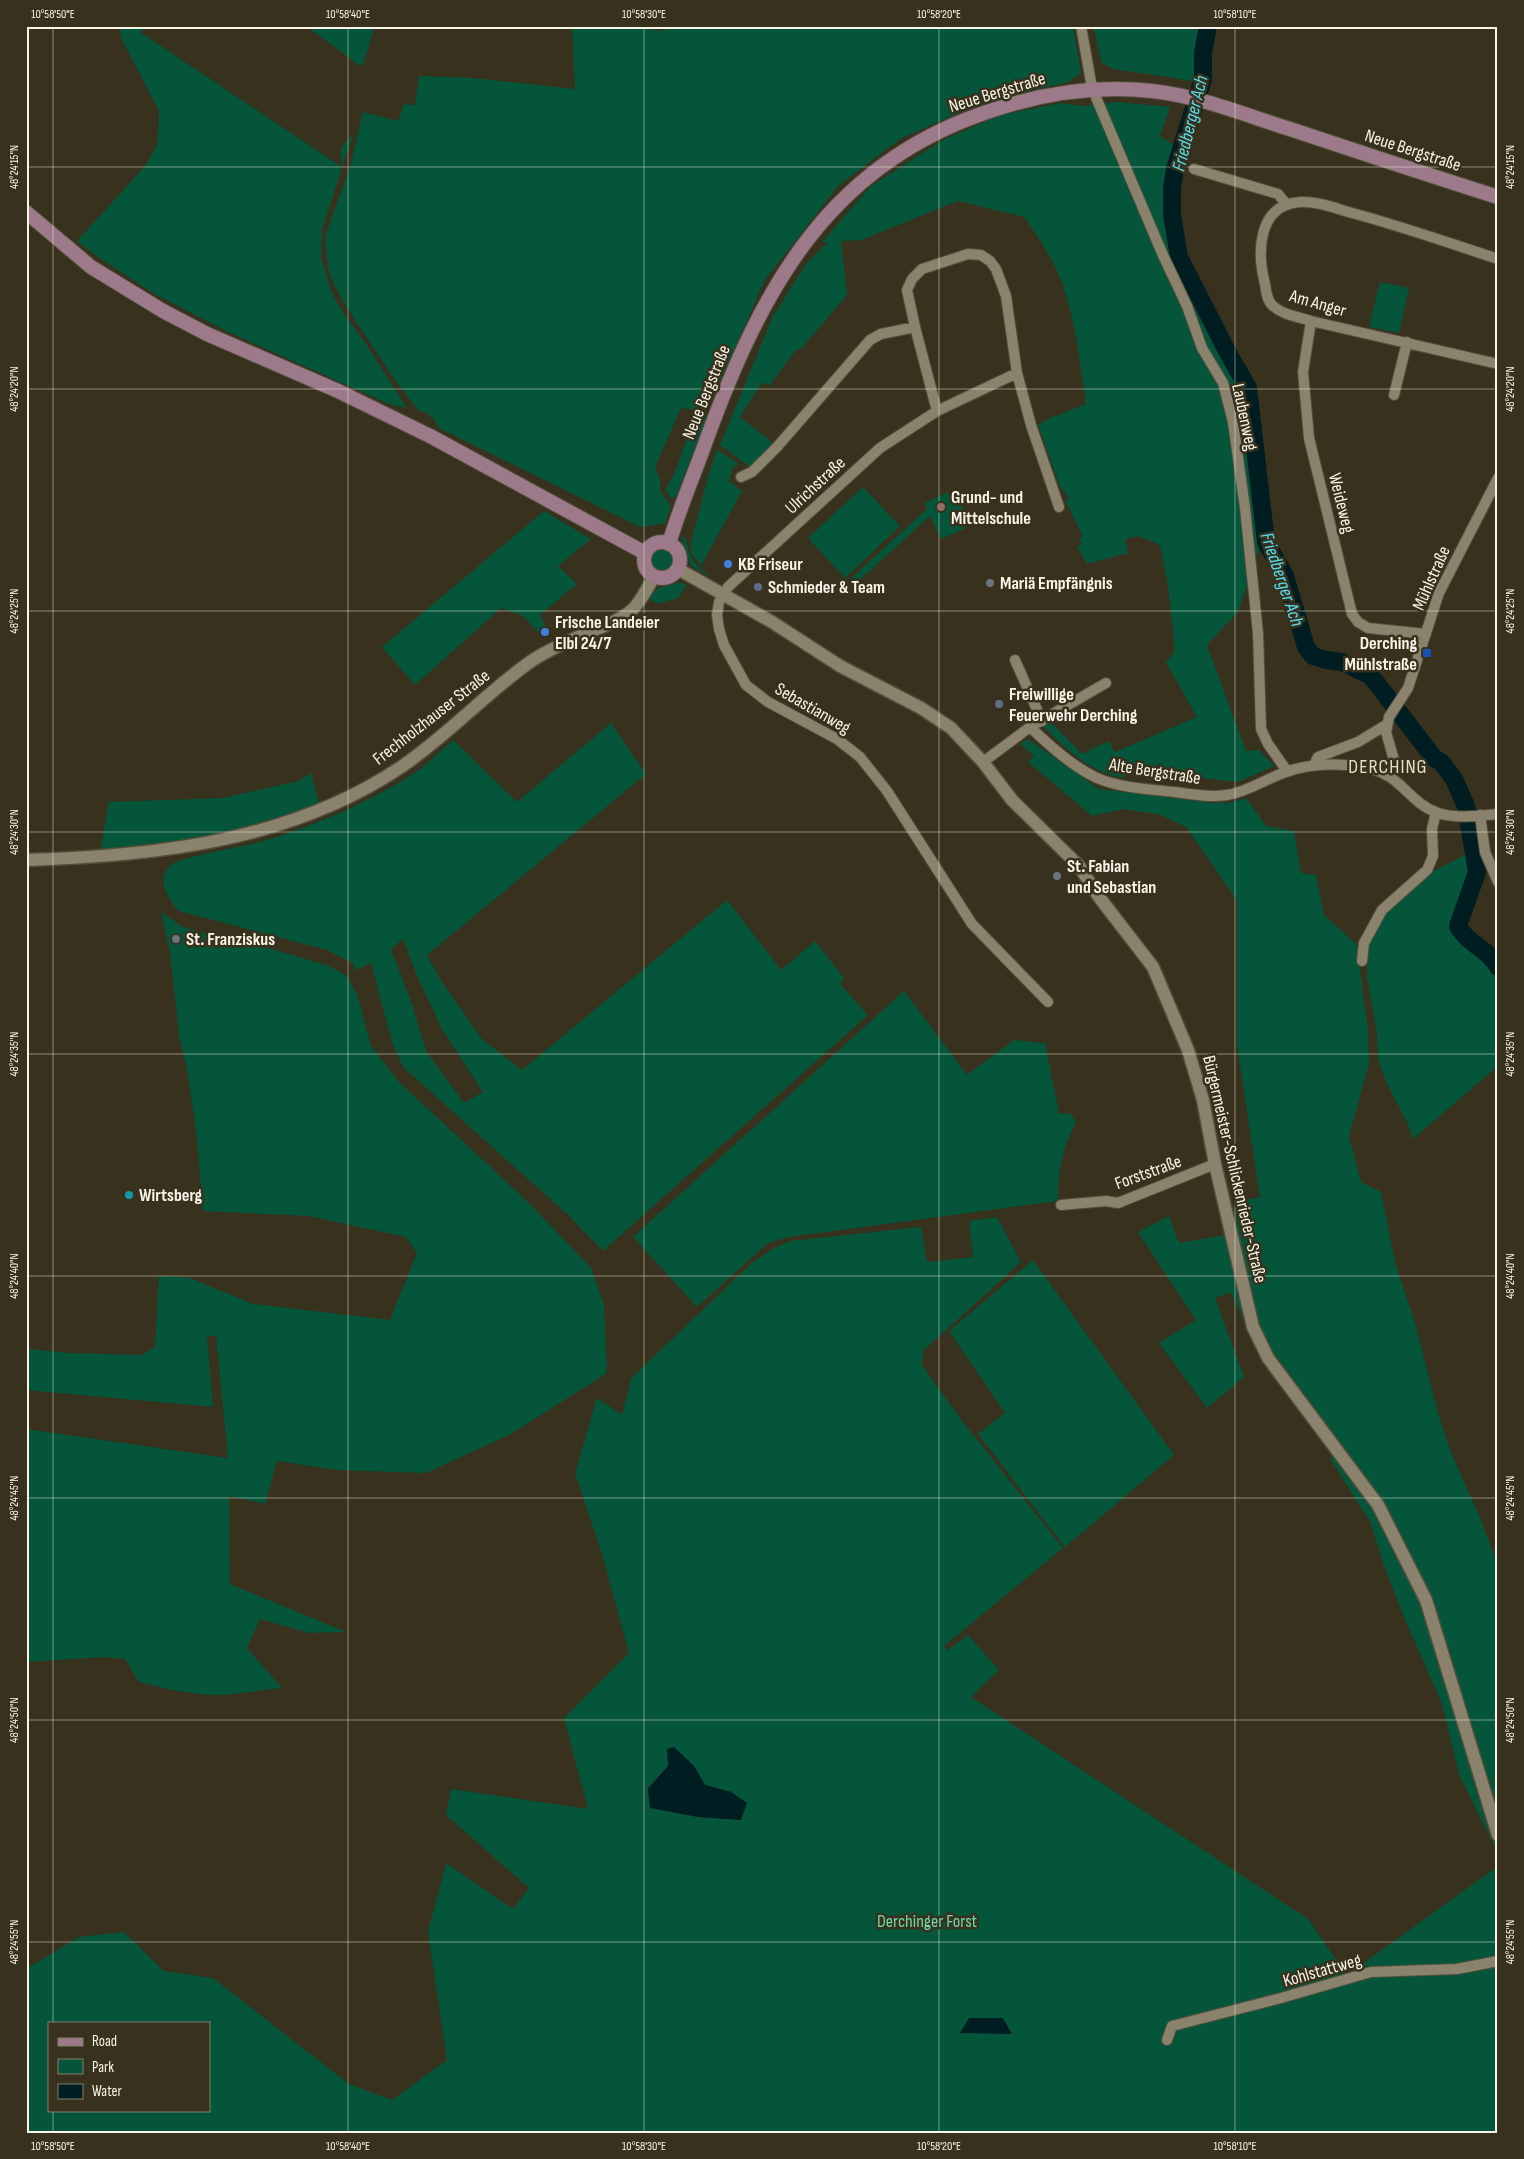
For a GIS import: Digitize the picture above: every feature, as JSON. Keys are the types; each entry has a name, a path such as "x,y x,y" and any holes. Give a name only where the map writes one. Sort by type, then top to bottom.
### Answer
{"main road":[{"name":"Neue Bergstraße","path":"669,544 725,390 752,327 792,261 823,219 846,195 903,150 962,119 1033,97 1092,88 1153,91 1205,102 1498,198"},
{"path":"26,212 91,267 163,311 207,334 354,399 432,437 645,553"},
{"path":"656,543 669,544 679,555 678,569 668,578 654,577 645,567 645,553 656,543"}],"street":[{"name":"Laubenweg","path":"1081,26 1092,88 1162,253 1188,306 1202,348 1223,383 1233,422 1245,508 1258,633 1261,729 1268,744 1287,771"},
{"path":"1194,169 1278,194 1287,205 1299,202 1323,205 1498,259"},
{"name":"Am Anger","path":"1287,205 1270,218 1262,231 1261,248 1263,276 1269,301 1281,312 1311,321 1498,364"},
{"path":"937,411 914,327 907,290 912,278 922,269 968,254 981,255 990,261 996,269 1006,296 1017,373 1031,425 1059,507"},
{"name":"Weideweg","path":"1311,321 1303,372 1309,438 1352,614 1358,622 1368,628 1426,634"},
{"path":"741,477 752,472 777,447 870,340 881,334 914,327"},
{"path":"1394,394 1407,342"},
{"name":"Ulrichstraße","path":"723,593 880,448 937,411 1017,373"},
{"name":"Mühlstraße","path":"1386,725 1408,688 1439,593 1498,478"},
{"name":"Bürgermeister-Schlickenrieder-Straße","path":"678,569 723,593 840,666 937,718 957,733 983,762 1012,800 1079,866 1104,903 1153,967 1188,1050 1203,1100 1215,1164 1253,1326 1268,1358 1378,1505 1426,1600 1498,1835"},
{"name":"Frechholzhauser Straße","path":"26,860 99,858 184,848 265,829 297,819 327,806 370,786 402,766 531,661 559,645 615,621 630,612 654,577"},
{"name":"Sebastianweg","path":"723,593 717,615 718,629 724,645 746,685 768,702 837,739 851,749 887,791 972,924 1048,1002"},
{"path":"1014,660 1042,721"},
{"path":"983,762 1030,728 1106,683"},
{"name":"Alte Bergstraße","path":"1314,765 1318,757 1358,742 1386,725"},
{"path":"1386,725 1387,739 1394,760 1392,778"},
{"name":"Alte Bergstraße","path":"1030,728 1077,766 1096,778 1116,783 1192,794 1228,795 1250,788 1287,771 1314,765 1335,764 1371,768 1392,778 1415,800 1436,812 1450,816 1498,814"},
{"path":"1362,961 1364,943 1382,910 1427,870 1433,856 1432,829 1436,812"},
{"path":"1477,815 1485,852 1498,882"},
{"name":"Forststraße","path":"1061,1205 1106,1201 1118,1203 1215,1164"},
{"name":"Kohlstattweg","path":"1167,2040 1172,2026 1281,1998 1371,1972 1457,1969 1498,1961"}],"green space":[{"path":"119,26 149,26 140,32 342,167 342,149 353,134 322,229 321,258 331,291 342,311 365,342 407,408 389,404 226,331 153,293 77,241 146,165 156,147 158,137 159,111 122,40"},
{"path":"306,26 375,26 363,65 359,65"},
{"path":"572,26 628,26 661,31 676,26 1073,26 1081,73 1068,82 963,111 900,139 838,186 765,280 709,406 698,405 693,410 681,408 655,467 660,480 660,491 671,506 665,523 640,527 441,429 435,420 425,412 419,411 397,383 347,308 333,283 328,268 325,237 351,163 363,112 398,121 404,104 415,105 419,76 474,78 575,89"},
{"path":"1093,26 1202,26 1198,39 1199,83 1113,69 1102,63"},
{"path":"1117,102 1170,107 1160,136 1177,147 1169,173 1167,192 1176,260 1243,390 1265,532 1238,612 1207,645 1246,751 1259,750 1274,766 1238,782 1133,771 1121,778 1098,770 1078,758 1043,726 1051,722 1082,754 1108,741 1115,752 1197,717 1166,662 1175,652 1168,586 1160,545 1138,536 1125,539 1128,553 1087,564 1077,547 1082,544 1079,539 1083,536 1065,501 1069,499 1059,484 1038,425 1086,404 1077,343 1071,312 1059,274 1024,217 958,201 861,240 841,241 847,295 801,349 797,349 769,386 762,382 740,417 773,443 750,467 720,445 773,316 806,264 828,242 822,242 871,186 943,140 1001,115 1060,103 1083,106"},
{"path":"1380,282 1409,288 1399,333 1369,327"},
{"path":"702,413 707,414 707,417 676,497 670,498 666,490 667,487 675,472 690,431"},
{"path":"717,449 739,464 733,467 729,481 742,491 702,564 703,568 691,553 691,542"},
{"path":"863,487 900,526 845,578 808,538"},
{"path":"948,492 955,506 961,504 964,511 960,515 966,528 941,539 930,516 853,586 848,581 927,509 925,503"},
{"path":"544,511 591,539 558,566 577,584 540,615 546,627 539,633 523,616 501,608 415,685 382,647"},
{"path":"682,536 686,538 689,552 695,563 716,580 691,566 683,545"},
{"path":"662,548 671,552 675,561 671,570 662,574 653,570 649,561 653,552"},
{"path":"677,583 687,584 678,598 657,604 648,598 658,588"},
{"path":"611,723 646,774 427,955 440,979 481,1038 522,1070 727,900 781,970 815,941 844,978 840,984 868,1015 603,1251 567,1214 403,1067 392,1042 371,963 356,970 351,962 327,950 179,911 167,895 165,889 164,876 171,865 187,858 282,835 321,821 359,804 413,774 453,740 517,802","holes":["403,939 417,976 443,1031 483,1092 464,1103 426,1051 412,1004 391,949"]},
{"path":"1028,739 1099,789 1213,803 1224,802 1226,804 1246,798 1266,826 1294,831 1301,873 1316,875 1324,915 1357,945 1368,1031 1369,1064 1349,1136 1361,1182 1381,1192 1396,1266 1416,1326 1439,1417 1453,1457 1498,1565 1498,1853 1459,1774 1442,1704 1403,1615 1384,1566 1370,1521 1330,1459 1340,1443 1276,1356 1254,1343 1231,1292 1215,1298 1244,1377 1207,1408 1159,1343 1196,1320 1138,1232 1169,1216 1179,1243 1226,1235 1237,1224 1234,1202 1260,1197 1237,1045 1237,900 1186,827 1161,815 1124,809 1092,816 1028,762 1034,756 1020,744"},
{"path":"311,773 319,805 230,833 185,842 100,852 109,802 223,798 298,781"},
{"path":"1478,849 1481,874 1465,921 1467,931 1450,933 1492,961 1498,974 1498,1066 1413,1139 1407,1122 1387,1084 1378,1059 1377,1033 1367,978 1367,945 1386,913 1429,873"},
{"path":"161,912 183,927 221,938 265,947 329,966 347,976 357,994 371,1046 399,1082 530,1204 591,1268 604,1305 607,1373 511,1434 426,1473 337,1470 277,1461 265,1504 229,1496 230,1584 346,1632 309,1633 260,1619 247,1648 282,1688 220,1695 200,1694 139,1682 125,1659 106,1657 26,1662 26,1429 228,1458 216,1335 207,1337 213,1407 26,1390 26,1349 70,1353 142,1355 155,1347 159,1276 190,1278 253,1304 390,1320 417,1253 406,1237 308,1216 203,1211 196,1129 186,1064 180,1042 170,953"},
{"path":"904,991 967,1075 1014,1040 1045,1043 1059,1114 1070,1113 1076,1122 1062,1160 1058,1201 789,1237 768,1243 697,1307 633,1237"},
{"name":"Derchinger Forst","path":"997,1217 1021,1262 924,1350 921,1364 963,1422 1063,1548 944,1646 948,1650 968,1635 999,1670 971,1697 1308,1919 1347,1975 1498,1866 1498,1959 1372,1976 1498,1965 1498,2133 26,2133 26,1969 79,1937 124,1932 164,1971 213,1978 349,2084 392,2100 447,2060 428,1932 446,1863 513,1909 529,1888 446,1815 451,1789 588,1809 564,1718 629,1653 602,1554 575,1473 597,1398 622,1415 631,1378 752,1263 774,1248 790,1241 921,1227 927,1262 973,1257 969,1221","holes":["668,1766 694,1766 705,1785 731,1792 741,1820 698,1817 650,1808 648,1788"]},
{"path":"1033,1260 1174,1455 1065,1547 978,1434 1005,1413 949,1331"}],"water":[{"path":"674,1747 694,1766 705,1785 731,1792 747,1803 741,1820 698,1817 650,1808 648,1789 668,1766 667,1749"},
{"path":"969,2018 1003,2018 1012,2034 960,2033"}],"waterway":[{"name":"Friedberger Ach","path":"1208,26 1203,53 1203,79 1175,169 1172,188 1172,214 1179,257 1248,388 1266,542 1285,576 1306,647 1313,656 1342,662 1371,676 1434,758 1441,762 1454,779 1466,806 1477,872 1458,926 1498,967"}],"place":[{"name":"Grund- und Mittelschule","path":"941,507"},
{"name":"KB Friseur","path":"728,564"},
{"name":"Mariä Empfängnis","path":"990,583"},
{"name":"Schmieder & Team","path":"758,587"},
{"name":"Frische Landeier Elbl 24/7","path":"545,632"},
{"name":"Derching Mühlstraße","path":"1427,653"},
{"name":"Freiwillige Feuerwehr Derching","path":"999,704"},
{"name":"St. Fabian und Sebastian","path":"1057,876"},
{"name":"St. Franziskus","path":"176,939"},
{"name":"Wirtsberg","path":"129,1195"}],"district":[{"name":"DERCHING","path":"1388,766"}]}
